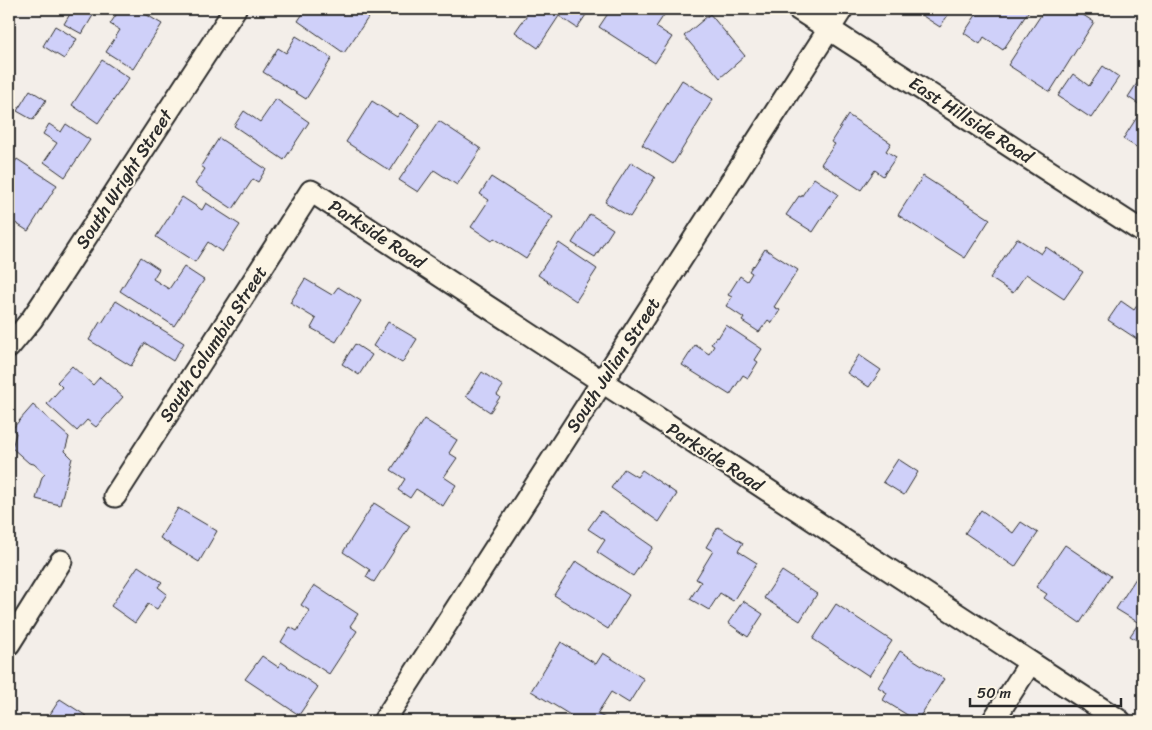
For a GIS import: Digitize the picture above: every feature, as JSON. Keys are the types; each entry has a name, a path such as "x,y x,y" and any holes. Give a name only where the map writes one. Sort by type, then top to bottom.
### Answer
{"street":[{"name":"South Wright Street","path":"9,347 32,319 235,9"},
{"name":"East Hillside Road","path":"798,9 1143,232"},
{"name":"South Julian Street","path":"384,721 842,9"},
{"name":"Parkside Road","path":"311,192 1120,721"},
{"name":"South Columbia Street","path":"115,496 311,192"},
{"path":"9,644 61,561"},
{"path":"993,721 1030,663"}],"building":[{"path":"73,9 89,9 95,12 82,34 64,24"},
{"path":"120,9 137,9 162,24 133,69 106,52 120,30 110,24"},
{"path":"306,9 374,9 344,53 298,21"},
{"path":"531,9 590,9 577,28 559,16 538,48 515,32"},
{"path":"611,9 668,9 656,27 672,37 655,63 599,27"},
{"path":"912,9 952,9 940,27"},
{"path":"980,9 1030,9 1003,50 984,37 980,44 964,33"},
{"path":"1045,9 1074,9 1094,22 1050,92 1008,65"},
{"path":"710,14 745,56 720,78 684,36"},
{"path":"55,26 77,39 64,59 43,46"},
{"path":"296,36 332,58 306,99 263,72 278,48 286,53"},
{"path":"102,60 129,78 98,123 72,105"},
{"path":"1103,66 1119,77 1091,118 1058,96 1073,74 1089,86"},
{"path":"1143,74 1143,107 1128,97"},
{"path":"682,80 713,99 673,164 642,145"},
{"path":"30,90 46,100 33,120 17,111"},
{"path":"276,99 309,122 284,160 234,126 244,111 260,122"},
{"path":"372,101 397,117 400,113 420,125 390,171 346,142"},
{"path":"1143,108 1143,151 1123,139"},
{"path":"848,115 891,143 886,151 896,157 883,176 875,170 861,190 821,164 835,144 831,142"},
{"path":"439,121 481,149 457,185 434,170 418,192 399,180"},
{"path":"49,124 61,132 66,124 90,140 65,177 44,162 57,143 43,134"},
{"path":"219,138 266,169 258,182 253,179 233,209 195,184 205,169 201,166"},
{"path":"17,159 57,185 28,231 9,219 9,171"},
{"path":"631,162 655,177 630,217 605,202"},
{"path":"923,176 990,219 965,258 898,215"},
{"path":"491,177 553,217 526,259 494,238 492,241 471,227 489,200 480,194"},
{"path":"814,178 838,194 813,232 786,215"},
{"path":"182,197 202,210 206,203 240,225 222,252 208,242 195,262 156,237"},
{"path":"590,214 613,229 595,257 572,243"},
{"path":"9,230 15,234 9,243"},
{"path":"1017,238 1041,254 1046,247 1083,272 1064,299 1026,274 1013,293 990,278"},
{"path":"559,243 597,269 576,301 538,275"},
{"path":"765,249 798,270 774,307 780,310 772,323 768,320 759,332 742,321 744,318 726,306 732,297 728,295 740,276 747,281 752,273 749,271"},
{"path":"141,257 159,269 153,279 169,289 184,267 204,280 174,326 120,291"},
{"path":"305,279 332,295 338,287 361,301 336,342 311,328 316,319 290,303"},
{"path":"116,301 184,343 173,361 145,343 131,366 89,340"},
{"path":"1121,301 1134,310 1138,304 1143,308 1143,343 1108,320"},
{"path":"388,322 417,339 402,363 373,346"},
{"path":"726,325 762,349 755,360 758,362 748,378 743,375 730,395 682,365 695,345 709,354 714,346 711,344 716,337 718,338"},
{"path":"355,344 372,355 359,375 342,364"},
{"path":"859,355 881,370 869,387 847,373"},
{"path":"72,366 93,385 100,377 123,397 96,427 87,420 77,431 47,404 62,387 57,382"},
{"path":"482,372 503,386 497,395 500,397 490,412 466,396"},
{"path":"33,405 69,437 65,451 72,458 60,505 36,499 42,477 45,474 12,448 16,433 12,429"},
{"path":"424,419 457,440 449,453 457,458 444,477 456,485 443,506 416,489 410,498 398,490 405,479 391,470"},
{"path":"898,459 918,472 904,495 883,482"},
{"path":"624,469 637,477 642,470 677,494 659,522 611,488"},
{"path":"9,487 16,498 9,503"},
{"path":"374,503 410,526 374,582 366,577 370,570 343,552"},
{"path":"178,508 217,531 199,562 160,538"},
{"path":"981,510 1013,533 1021,522 1038,533 1015,567 965,533"},
{"path":"601,511 653,547 633,576 597,552 605,540 588,529"},
{"path":"718,527 743,543 738,551 757,563 733,601 720,593 709,610 690,599 701,582 696,579 713,551 706,547"},
{"path":"1065,545 1111,576 1080,623 1044,598 1047,594 1036,587"},
{"path":"576,561 629,595 608,629 554,595"},
{"path":"138,566 162,582 158,587 167,594 157,609 148,604 135,623 111,606"},
{"path":"782,571 817,594 800,621 764,598"},
{"path":"1138,575 1143,579 1143,644 1130,636 1139,623 1116,609"},
{"path":"314,585 358,614 350,626 357,631 329,674 281,642 290,627 297,631 310,611 301,605"},
{"path":"743,601 763,614 748,637 728,623"},
{"path":"836,604 892,641 869,676 813,639"},
{"path":"561,642 596,664 603,653 644,679 629,703 611,692 597,714 605,718 603,721 580,721 531,691"},
{"path":"900,651 944,679 917,721 883,700 887,693 878,687"},
{"path":"262,656 278,667 281,662 318,687 299,715 245,679"},
{"path":"60,699 94,721 50,721 47,719"}]}
